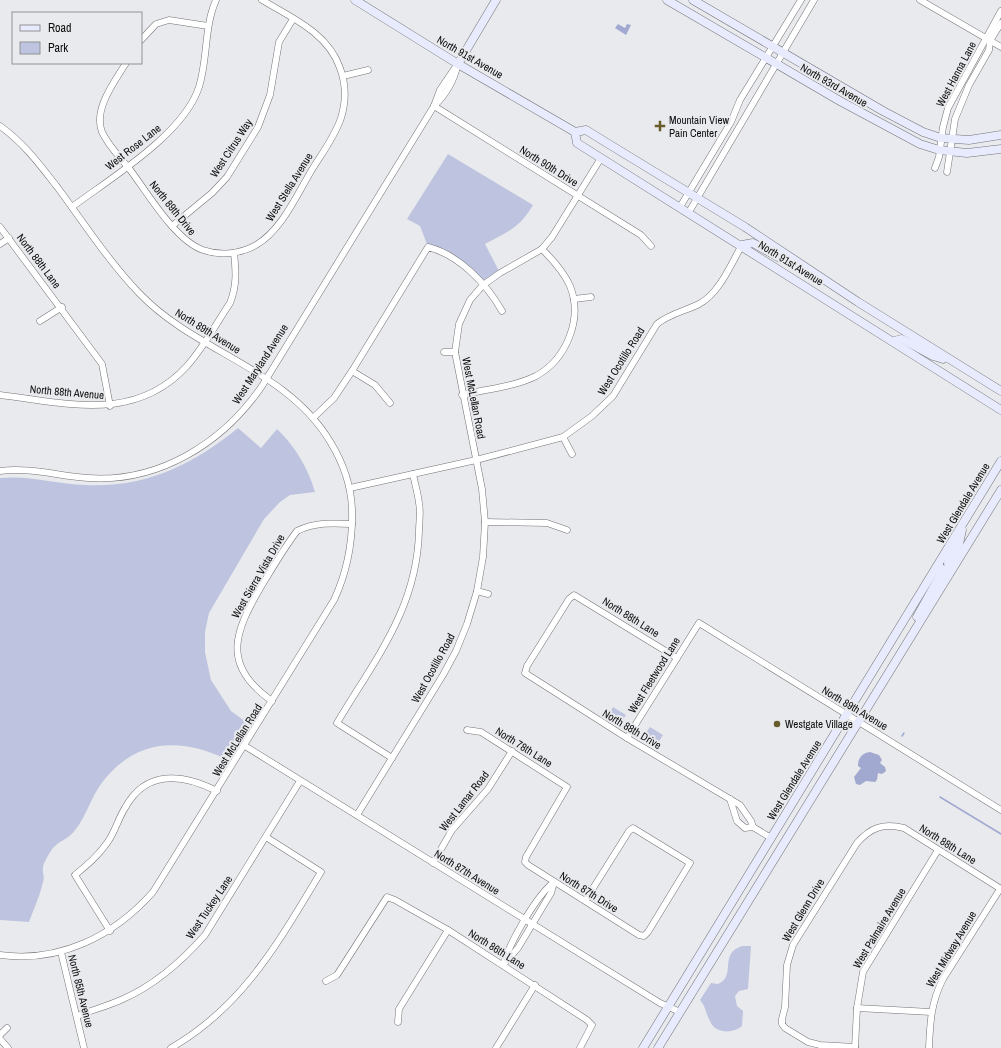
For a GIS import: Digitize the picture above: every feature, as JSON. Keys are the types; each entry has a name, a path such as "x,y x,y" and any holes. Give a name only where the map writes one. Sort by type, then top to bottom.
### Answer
{"main road":[{"name":"North 91st Avenue","path":"355,0 458,64 575,132 586,130 689,192 951,361 1001,391"},
{"name":"West Maryland Avenue","path":"458,64 496,0"},
{"name":"North 93rd Avenue","path":"668,0 776,64 905,137 928,148 948,152 977,153 1001,149"},
{"name":"North 93rd Avenue","path":"693,0 909,125 941,138 950,139 969,140 1001,135"},
{"name":"North 91st Avenue","path":"575,132 577,143 742,245 1001,410"},
{"path":"742,245 753,243 784,260 805,267"},
{"path":"894,341 902,339 933,356 951,361"},
{"name":"West Glendale Avenue","path":"643,1048 1001,461"},
{"path":"658,1048 1001,490"},
{"path":"949,574 948,562 958,544 964,522"},
{"path":"920,620 917,617 918,614 942,572 942,569 938,565"},
{"path":"772,838 782,845"}],"street":[{"name":"West Rose Lane","path":"72,207 166,136 192,104 199,88 206,60 208,26 216,0"},
{"path":"262,0 315,32 326,43 337,60 343,76 368,70"},
{"path":"680,207 727,129 740,100 801,0"},
{"path":"689,212 814,0"},
{"path":"920,0 1001,47"},
{"name":"West Hanna Lane","path":"947,172 950,139 958,110 989,50 988,40 1001,11"},
{"name":"West Citrus Way","path":"172,226 212,193 227,177 258,127 270,95 279,42 294,19"},
{"path":"142,39 156,24 169,20 208,26"},
{"name":"West Hanna Lane","path":"935,168 940,157 939,150 948,108 983,47 1001,23"},
{"name":"North 89th Drive","path":"125,64 108,92 101,115 102,130 111,146 183,239 203,250 218,254 234,253"},
{"name":"West Maryland Avenue","path":"0,471 21,470 98,478 126,476 160,467 190,454 220,433 242,412 266,379 434,106 440,90 450,73 458,64"},
{"name":"West Stella Avenue","path":"234,253 255,246 268,236 280,221 338,125 343,108 345,88 343,76"},
{"name":"North 90th Drive","path":"434,106 641,235 651,246"},
{"name":"North 89th Avenue","path":"0,126 17,138 37,160 129,282 143,298 170,321 290,394 314,417 340,458 350,488"},
{"name":"West McLellan Road","path":"476,460 455,352 459,324 470,300 482,285 500,272 542,250 601,158"},
{"name":"North 88th Lane","path":"0,227 62,307 102,364 110,406"},
{"path":"0,244 9,238"},
{"name":"West Ocotillo Road","path":"357,816 456,651 467,624 477,591 483,557 485,522 476,460 563,437 592,416 613,396 657,324 663,319 699,304 712,294 742,245"},
{"path":"314,417 334,398 352,372 428,247 440,250 461,263 496,301 502,311"},
{"path":"462,394 523,381 537,375 555,361 569,339 574,317 574,299 569,285 561,271 542,250"},
{"path":"205,341 230,303 235,292 236,276 234,253"},
{"path":"574,299 591,297"},
{"path":"40,321 62,307"},
{"name":"North 88th Avenue","path":"0,395 92,406 110,406 125,403 143,398 164,386 187,366 205,341"},
{"path":"444,352 455,352"},
{"path":"352,372 375,385 390,403"},
{"path":"563,437 572,454"},
{"path":"350,488 476,460"},
{"path":"392,758 337,723 405,608 419,549 420,505 413,474"},
{"name":"West McLellan Road","path":"61,952 77,947 110,931 134,912 153,892 217,791 342,584 349,560 352,524 350,488"},
{"path":"485,522 547,523 567,530"},
{"name":"West Sierra Vista Drive","path":"272,701 257,690 241,667 237,651 237,637 244,615 296,530 313,525 352,524"},
{"path":"477,591 488,594"},
{"name":"North 88th Lane","path":"525,673 527,666 569,599 574,595 677,658"},
{"name":"North 89th Avenue","path":"699,622 1001,810"},
{"name":"West Fleetwood Lane","path":"627,738 699,622"},
{"name":"North 88th Drive","path":"525,673 530,678 627,738 740,805 751,821 752,827"},
{"name":"North 78th Lane","path":"466,730 481,732 567,787 525,862"},
{"name":"North 87th Avenue","path":"245,746 532,924 668,1007 680,1012"},
{"name":"West Lamar Road","path":"433,863 452,830 488,789 512,751"},
{"path":"110,931 75,875 96,858 108,842 125,807 138,789 153,781 175,777 191,780 217,791"},
{"name":"West Tuckey Lane","path":"76,1016 124,999 161,977 188,954 205,935 300,780"},
{"path":"730,799 737,821 745,828 752,827 772,838"},
{"path":"737,821 746,815"},
{"name":"North 88th Lane","path":"881,826 892,825 904,828 1000,889"},
{"name":"West Glenn Drive","path":"855,1048 820,1045 808,1042 785,1028 782,1024 785,1008 787,965 792,945 856,842 865,834 881,826"},
{"name":"North 87th Drive","path":"525,862 554,882 644,936 690,863 638,829 633,828 629,831 586,901"},
{"path":"176,1047 217,1015 255,975 321,872 266,837"},
{"name":"West Palmaire Avenue","path":"855,1048 860,980 867,964 938,850"},
{"path":"503,965 511,944 546,889 554,882"},
{"path":"503,965 518,948 551,893 554,882"},
{"name":"West Midway Avenue","path":"929,1048 931,1012 935,994 1000,889"},
{"name":"North 86th Lane","path":"326,981 336,975 387,897 448,930 535,985 592,1025 580,1048"},
{"path":"398,1022 399,1010 448,930"},
{"path":"511,944 518,948"},
{"name":"North 85th Avenue","path":"0,955 20,956 61,952 84,1048"},
{"path":"496,1048 535,985"},
{"path":"857,1008 931,1012"},
{"path":"0,1035 7,1028"},
{"path":"0,1038 8,1048"}],"green space":[{"path":"448,154 533,205 523,219 512,229 485,244 500,273 483,285 461,263 428,247 420,226 407,219"},
{"path":"238,428 261,448 277,429 290,443 305,466 315,492 290,495 280,502 264,519 209,613 205,632 205,652 211,680 231,711 250,725 228,760 193,748 176,745 160,746 144,750 129,758 114,769 94,795 80,824 73,833 53,848 46,859 43,869 44,880 29,922 0,920 0,478 11,477 85,485 128,483 167,472 185,463 203,453"},
{"path":"613,707 626,715 622,721 609,714"},
{"path":"650,727 663,735 656,746 642,738"},
{"path":"742,946 751,946 748,989 739,991 735,996 737,1006 743,1011 742,1026 738,1029 724,1031 712,1025 704,1005 700,1000 711,983 718,984 724,980 728,971 731,954"}],"shaded area":[{"path":"618,24 625,28 627,24 631,25 626,35 615,28"},
{"path":"870,752 879,755 882,760 880,763 885,767 886,771 882,774 878,773 877,780 875,782 866,781 860,785 856,784 854,777 861,768 858,766 860,758 865,753"}],"waterway":[{"path":"940,797 1001,834"}],"place":[{"name":"Mountain View Pain Center","path":"660,126"},
{"name":"Westgate Village","path":"777,724"}]}
